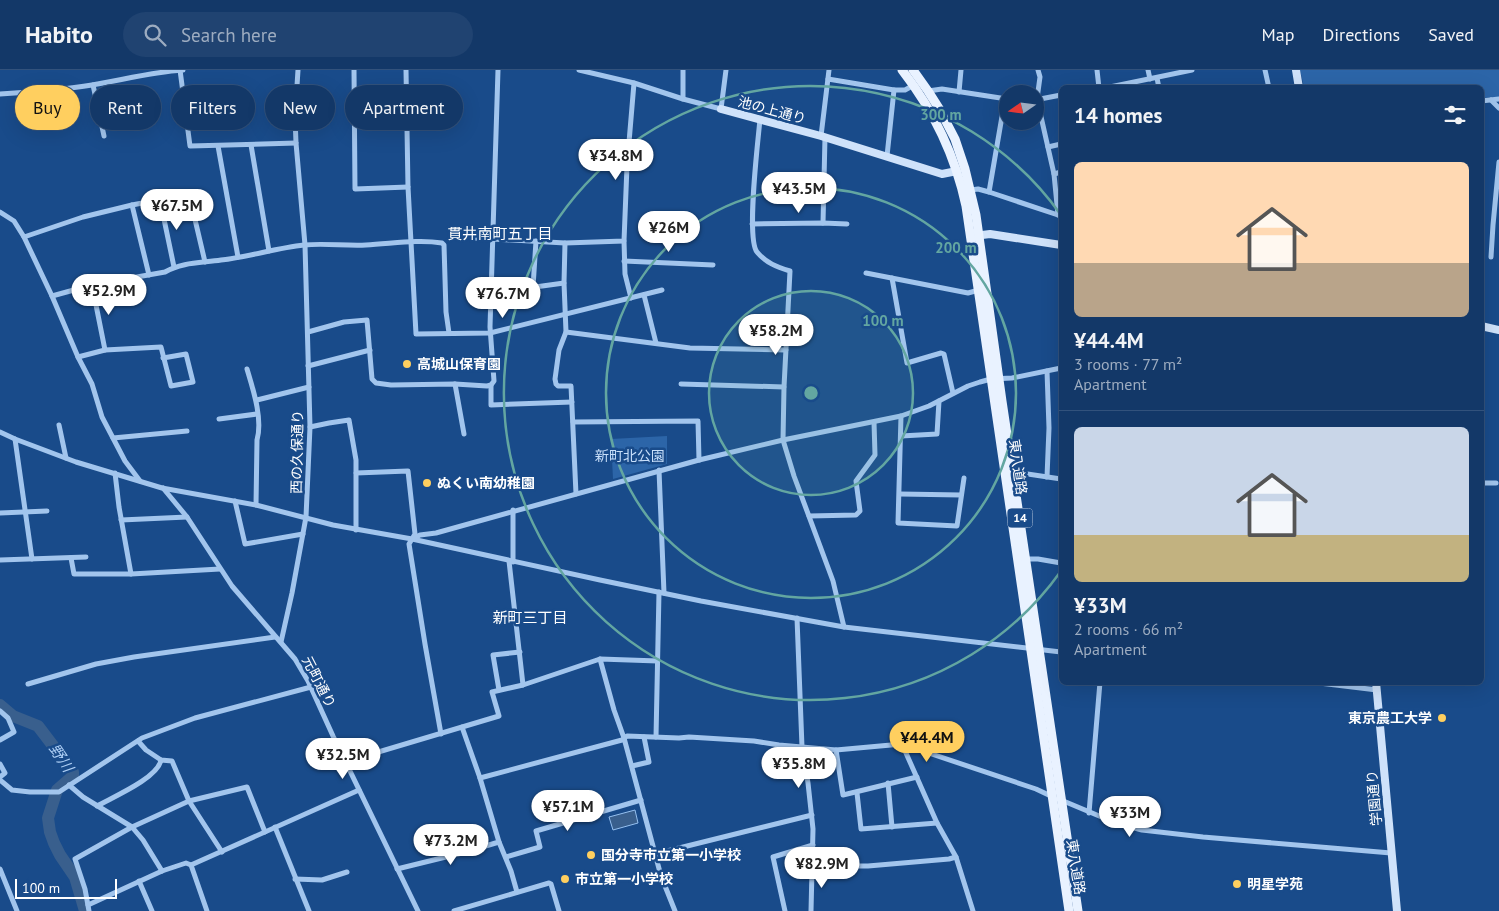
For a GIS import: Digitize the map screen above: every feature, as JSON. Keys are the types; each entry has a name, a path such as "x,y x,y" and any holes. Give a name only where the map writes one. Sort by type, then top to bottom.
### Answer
{"main road":[{"name":"東八道路","path":"902,70 928,106 942,133 957,171 966,206 995,379 1014,472 1026,559 1052,796 1069,911"},
{"name":"東八道路","path":"913,70 940,110 954,139 971,190 980,235 995,379 1035,648 1078,911"}],"street":[{"path":"92,85 136,73 182,70 190,146 296,144"},
{"name":"西の久保通り","path":"0,432 66,458 162,488 235,500 306,517 310,427 305,245 295,117 298,70"},
{"path":"354,70 355,189 408,188"},
{"path":"406,70 408,188 416,334 490,333 662,290"},
{"path":"498,70 490,333 494,381 491,385 491,405 572,402"},
{"name":"池の上通り","path":"578,70 634,83 683,99 823,136 942,174 957,171"},
{"path":"683,70 683,99"},
{"path":"720,109 726,70"},
{"path":"823,223 823,136 829,70"},
{"path":"959,92 961,70"},
{"path":"1038,70 1040,77 1039,85"},
{"path":"1097,70 1098,85"},
{"path":"1148,70 1150,79"},
{"path":"1126,85 1157,78 1168,72 1192,70"},
{"path":"1265,70 1269,85"},
{"path":"1296,70 1298,85"},
{"path":"1157,78 1158,85"},
{"path":"828,79 894,90 904,90 914,85"},
{"path":"630,298 624,261 624,241 627,166 634,83"},
{"path":"0,94 38,92 90,85"},
{"path":"928,91 942,89 999,98"},
{"path":"887,156 894,90"},
{"path":"1044,99 1059,96"},
{"path":"1484,101 1499,99"},
{"path":"1491,100 1499,108"},
{"path":"760,119 752,224 753,243 756,251 770,264 790,271 783,440 794,476 833,581 844,627"},
{"path":"103,130 104,136"},
{"path":"989,192 1000,130"},
{"path":"1044,130 1054,174 1059,208"},
{"path":"1048,147 1059,144"},
{"path":"251,145 269,251"},
{"path":"218,146 238,257"},
{"path":"1491,257 1499,162"},
{"path":"1054,174 1059,173"},
{"path":"971,190 978,189 989,192 1059,215"},
{"path":"24,238 83,217 189,194 205,262"},
{"path":"160,200 174,267"},
{"path":"132,205 149,275"},
{"path":"0,212 14,221 24,238 92,384 102,417 125,461 140,481"},
{"path":"752,224 847,224"},
{"path":"970,237 990,234 1059,245"},
{"path":"475,238 565,243 624,241"},
{"path":"52,296 165,272 174,267 305,245 366,245 411,241 438,242 444,246 446,312 449,333"},
{"path":"533,287 536,241"},
{"path":"565,243 566,332 559,350 556,379 558,386 571,386 576,494"},
{"path":"624,261 713,265"},
{"path":"866,273 968,293 979,290"},
{"path":"892,278 906,363 941,353 944,354 953,393"},
{"path":"491,293 564,283"},
{"path":"92,286 106,350"},
{"path":"644,295 656,343"},
{"path":"308,332 344,322 367,320 372,379 376,383 392,385 491,385"},
{"path":"1484,327 1499,330"},
{"path":"566,332 690,348 786,350"},
{"path":"78,357 106,350 161,347 163,358 172,386 193,382 186,354 163,358"},
{"path":"308,366 370,350"},
{"path":"412,539 420,535 436,533 659,470 783,440 901,416 939,401 968,386 995,379 1059,368"},
{"path":"247,369 257,400 256,505"},
{"path":"1047,371 1049,428 1047,477"},
{"path":"455,384 464,434"},
{"path":"681,384 784,387"},
{"path":"257,400 309,387"},
{"path":"901,436 937,434 939,401"},
{"path":"219,419 257,414"},
{"path":"901,416 898,523 957,526 960,495 964,478"},
{"path":"310,427 349,420 356,460 356,530"},
{"path":"573,422 698,421 699,460"},
{"path":"809,516 856,515 860,511 856,481 875,455 874,422"},
{"path":"59,425 66,458"},
{"path":"179,426 180,432"},
{"path":"113,438 187,432"},
{"path":"15,439 32,559"},
{"path":"656,737 662,592 659,470"},
{"path":"356,473 408,471 415,534 410,544 420,616 441,734"},
{"path":"1014,472 1059,479"},
{"path":"115,473 130,574"},
{"path":"1484,484 1496,483"},
{"name":"元町通り","path":"162,488 186,517 237,592 295,659 311,687 345,762 418,911"},
{"path":"900,494 960,495"},
{"path":"235,500 245,544 303,534"},
{"path":"513,510 511,562 523,685"},
{"path":"0,513 48,511"},
{"path":"121,520 186,517"},
{"path":"281,642 306,517 356,530 412,539 511,562 701,601 844,627 1059,652"},
{"path":"0,560 86,556"},
{"path":"71,558 74,574 130,574 220,569"},
{"path":"1026,559 1059,563"},
{"path":"797,618 802,747 812,815 813,866 811,911"},
{"path":"28,684 106,662 275,637"},
{"path":"499,690 493,655 520,652"},
{"path":"345,762 499,716 492,692 523,685 600,659 658,661"},
{"path":"600,659 632,766 661,876 675,911"},
{"path":"1090,813 1100,685"},
{"path":"1360,685 1377,686"},
{"name":"学園通り","path":"1377,686 1397,911"},
{"path":"0,764 5,773 0,779 12,790 55,793 69,786 142,738 195,718 311,687"},
{"path":"0,711 8,718 14,732 0,740"},
{"path":"462,727 517,892"},
{"path":"632,766 650,762 644,737"},
{"path":"480,778 624,738 725,738 836,750 902,744 1036,789 1116,824 1142,830 1392,853"},
{"path":"138,741 146,750 161,760 172,761 189,801 222,852"},
{"path":"902,744 937,823 956,857 973,911"},
{"path":"836,750 843,795 917,777"},
{"path":"97,806 149,776 160,764 161,760"},
{"path":"888,783 892,827"},
{"path":"69,786 132,827 143,840 162,871"},
{"path":"89,911 85,889 75,859 132,827 189,801 248,787 265,832"},
{"path":"88,904 162,871 186,863 192,865 359,790"},
{"path":"857,793 861,829 937,823"},
{"path":"506,856 540,847 536,831 641,800"},
{"path":"655,854 812,815"},
{"path":"275,827 308,911"},
{"path":"397,869 499,842"},
{"path":"785,911 773,857 813,845"},
{"path":"813,866 868,866 956,857"},
{"path":"192,865 207,911"},
{"path":"0,869 17,911"},
{"path":"295,879 322,880 348,872"},
{"path":"139,881 152,911"},
{"path":"454,911 548,883 551,884 559,911"}],"green space":[{"path":"1300,70 1499,70 1499,97 1484,98 1484,85 1304,85"},
{"name":"新町北公園","path":"667,436 667,464 613,479 611,439"}],"shaded area":[{"path":"635,810 638,823 613,830 609,817"}],"waterway":[{"name":"野川","path":"0,705 13,716 38,726 73,772 73,776 57,790 48,818 54,843 75,877 85,911"}],"place":[{"name":"高城山保育園","path":"407,364"},
{"name":"ぬくい南幼稚園","path":"427,483"},
{"name":"東京農工大学","path":"1442,718"},
{"name":"国分寺市立第一小学校","path":"591,855"},
{"name":"市立第一小学校","path":"565,879"},
{"name":"明星学苑","path":"1237,884"}],"district":[{"name":"貫井南町五丁目","path":"500,234"},
{"name":"新町三丁目","path":"530,618"}]}
